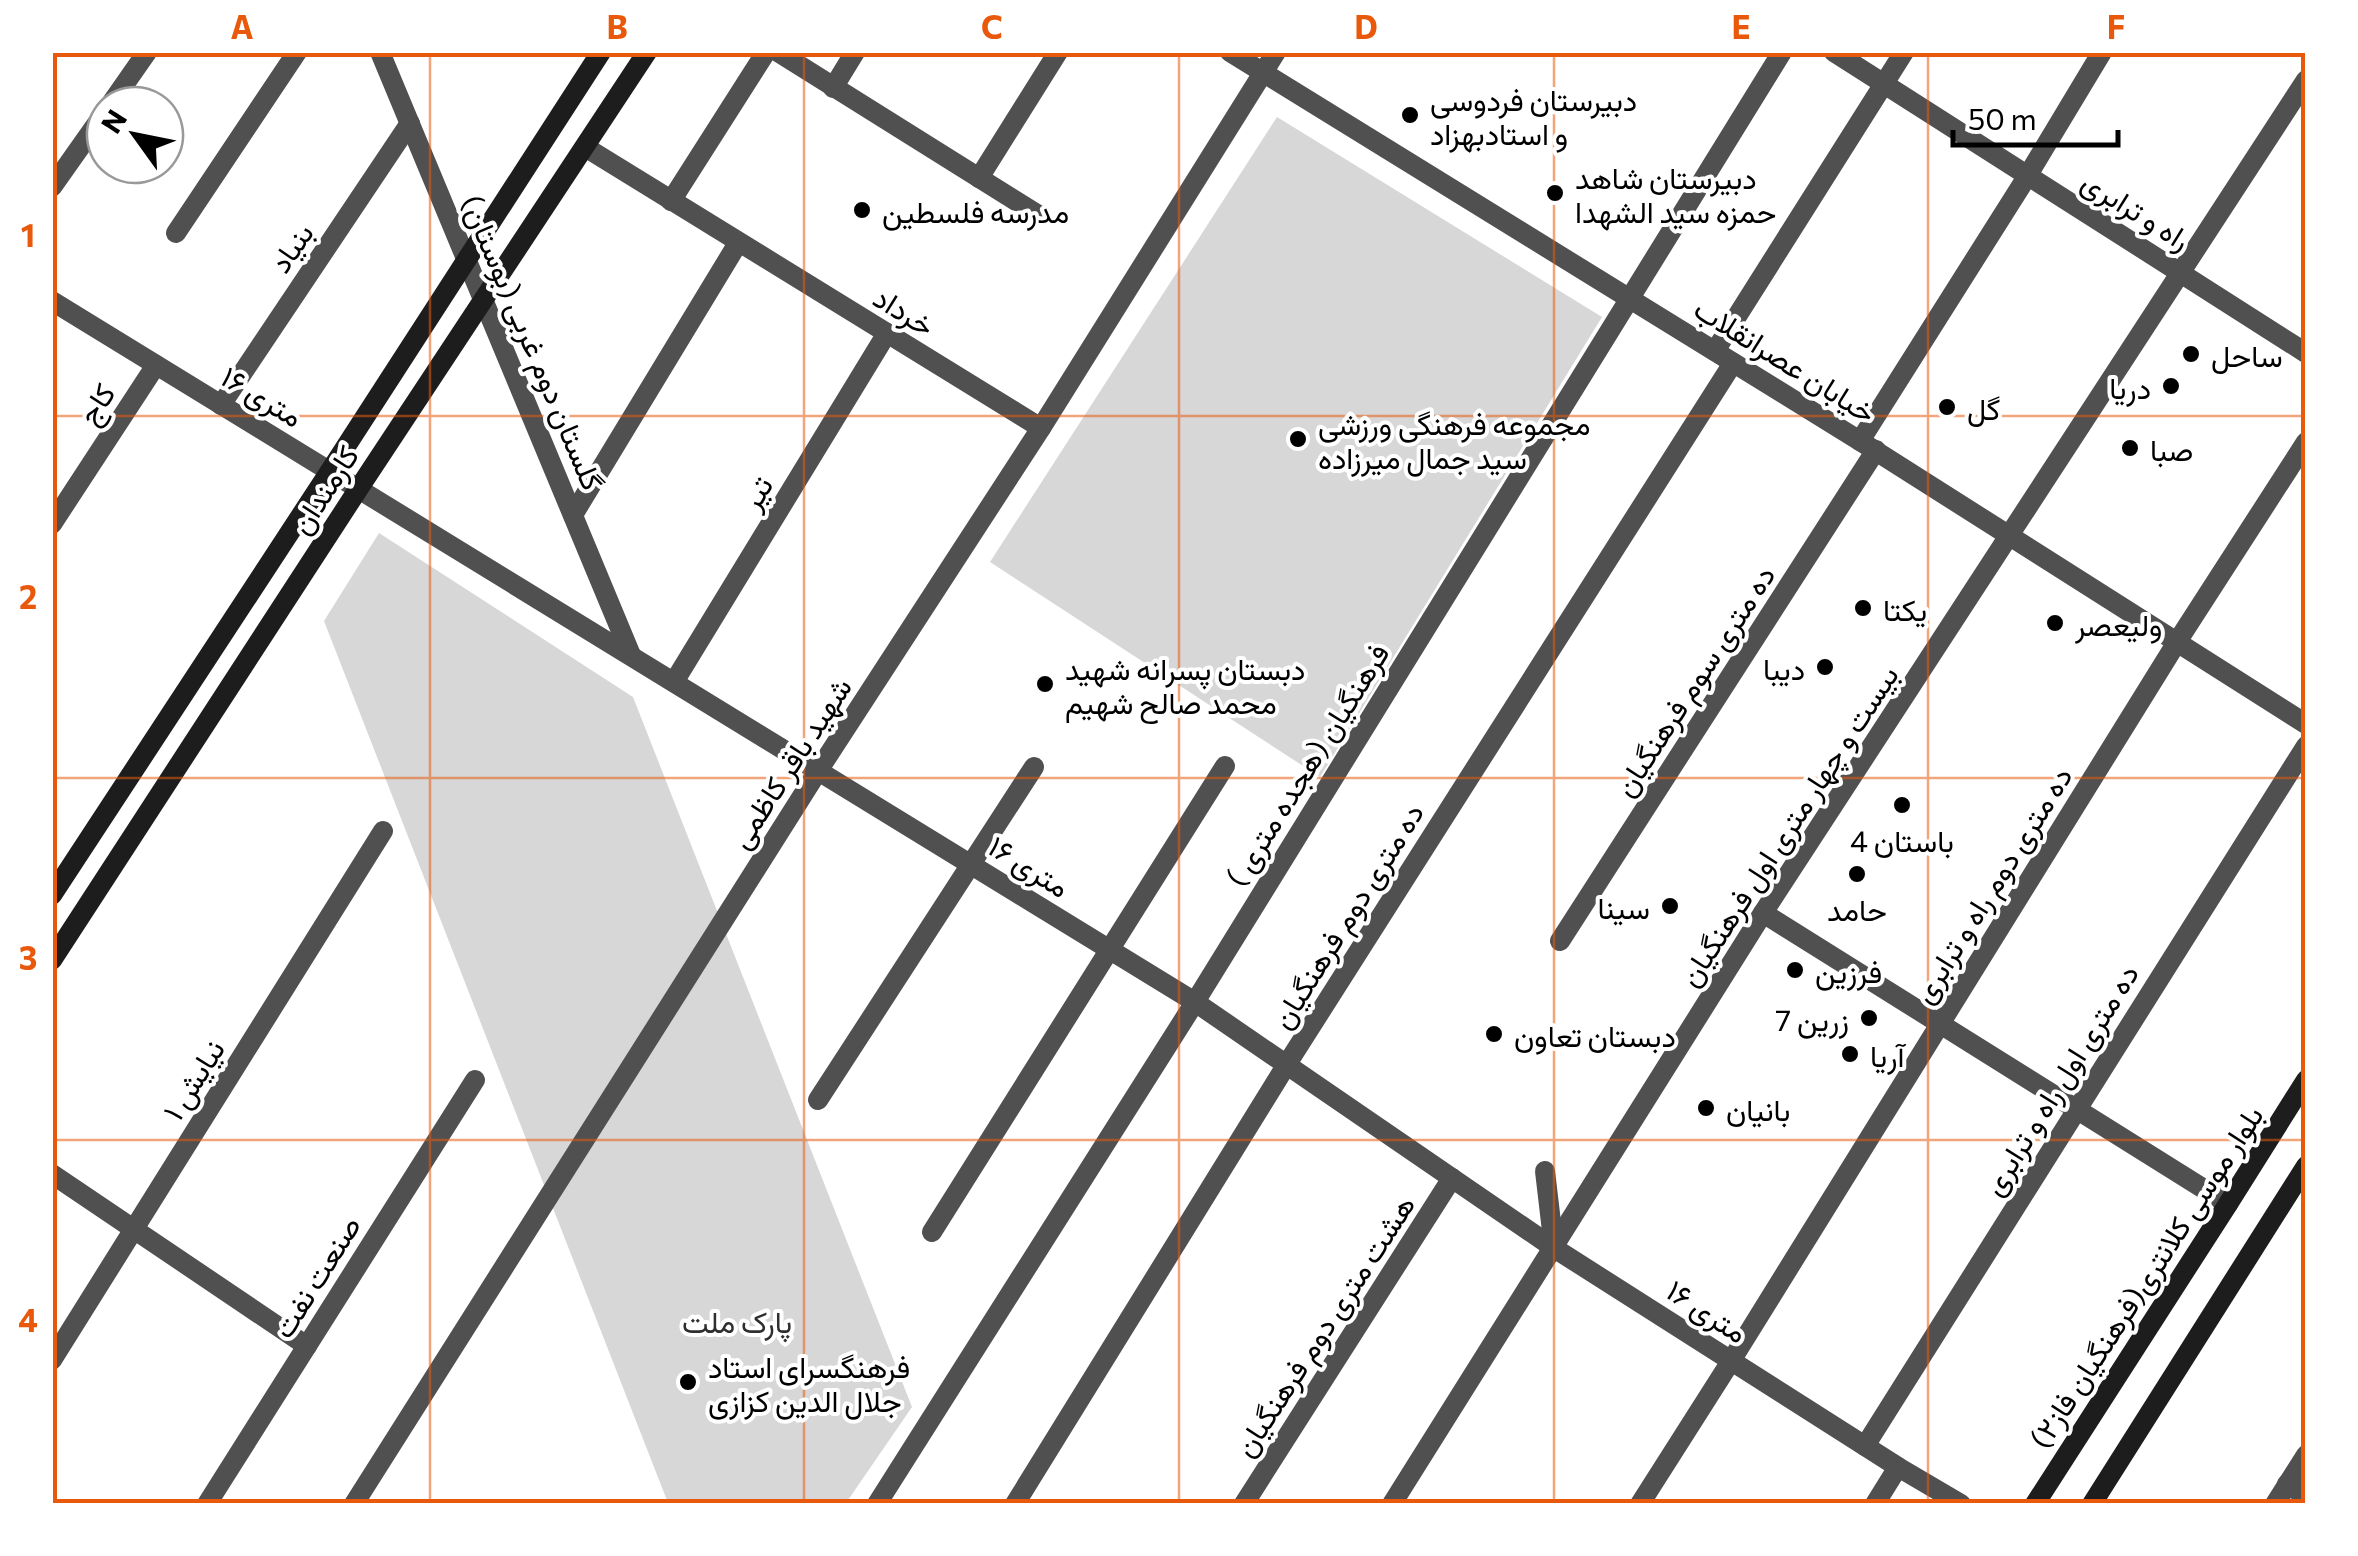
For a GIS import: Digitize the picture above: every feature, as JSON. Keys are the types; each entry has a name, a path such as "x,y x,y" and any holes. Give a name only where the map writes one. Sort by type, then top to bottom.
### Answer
{"main road":[{"name":"کارمندان","path":"52,895 601,52"},
{"name":"کارمندان","path":"52,960 648,52"},
{"name":"بلوار موسی کلانتری(فرهنگیان فاز۲)","path":"2034,1504 2306,1080"},
{"path":"2092,1504 2306,1166"}],"street":[{"path":"124,85 146,52"},
{"path":"176,233 297,52"},
{"path":"672,201 766,52"},
{"path":"778,52 1040,216"},
{"path":"834,88 855,52"},
{"path":"978,178 1058,52"},
{"name":"خیابان عصرانقلاب","path":"1230,52 1868,446 2306,724"},
{"name":"شهید باقر کاظمی","path":"354,1504 818,771 1041,428 1276,52"},
{"name":"فرهنگیان (هجده متری )","path":"876,1504 1196,1002 1782,52"},
{"name":"راه و ترابری","path":"1834,52 2306,353"},
{"name":"ده متری دوم فرهنگیان","path":"1015,1504 1724,357 1904,52"},
{"name":"ده متری سوم فرهنگیان","path":"1560,941 1868,446 2102,52"},
{"name":"گلستان دوم غربی (بوستان)","path":"387,58 410,123 631,655"},
{"name":"بیست و چهار متری اول فرهنگیان","path":"1392,1504 1763,913 2306,80"},
{"name":"بنیاد","path":"221,404 410,123"},
{"path":"52,187 85,140"},
{"name":"خرداد","path":"585,147 1041,428"},
{"path":"573,515 738,242"},
{"name":"۱۶ متری","path":"52,302 1196,1002 1554,1248 1961,1504"},
{"name":"تیر","path":"674,682 886,333"},
{"name":"کاج","path":"52,524 156,365"},
{"name":"ده متری دوم راه و ترابری","path":"1640,1504 2177,642 2306,442"},
{"name":"ده متری اول راه و ترابری","path":"1864,1446 2306,746"},
{"path":"932,1232 1225,766"},
{"path":"818,1100 1034,767"},
{"name":"نیایش ۱","path":"52,1360 383,831"},
{"path":"1763,913 2228,1204"},
{"name":"صنعت نفت","path":"207,1504 474,1080"},
{"path":"1544,1171 1554,1248"},
{"path":"52,1174 307,1346"},
{"name":"هشت متری دوم فرهنگیان","path":"1244,1504 1452,1178"},
{"path":"2275,1504 2306,1455"},
{"path":"1875,1504 1898,1467"},
{"path":"2287,1484 2306,1496"}],"green space":[{"name":"مجموعه فرهنگی ورزشی سید جمال میرزاده","path":"1277,117 1602,317 1320,777 990,562"},
{"name":"پارک ملت","path":"379,533 633,697 912,1407 846,1503 668,1503 324,621"}],"place":[{"name":"دبیرستان فردوسی و استادبهزاد","path":"1410,115"},
{"name":"دبیرستان شاهد حمزه سید الشهدا","path":"1555,193"},
{"name":"مدرسه فلسطین","path":"862,210"},
{"name":"ساحل","path":"2191,354"},
{"name":"دریا","path":"2171,386"},
{"name":"گل","path":"1947,407"},
{"name":"مجموعه فرهنگی ورزشی سید جمال میرزاده","path":"1298,439"},
{"name":"صبا","path":"2130,448"},
{"name":"یکتا","path":"1863,608"},
{"name":"ولیعصر","path":"2055,623"},
{"name":"دیبا","path":"1825,667"},
{"name":"دبستان پسرانه شهید محمد صالح شهیم","path":"1045,684"},
{"name":"باستان 4","path":"1902,805"},
{"name":"حامد","path":"1857,874"},
{"name":"سینا","path":"1670,906"},
{"name":"فرزین","path":"1795,970"},
{"name":"زرین 7","path":"1869,1018"},
{"name":"دبستان تعاون","path":"1494,1034"},
{"name":"آریا","path":"1850,1054"},
{"name":"بانیان","path":"1706,1108"},
{"name":"فرهنگسرای استاد جلال الدین کزازی","path":"688,1382"}]}
